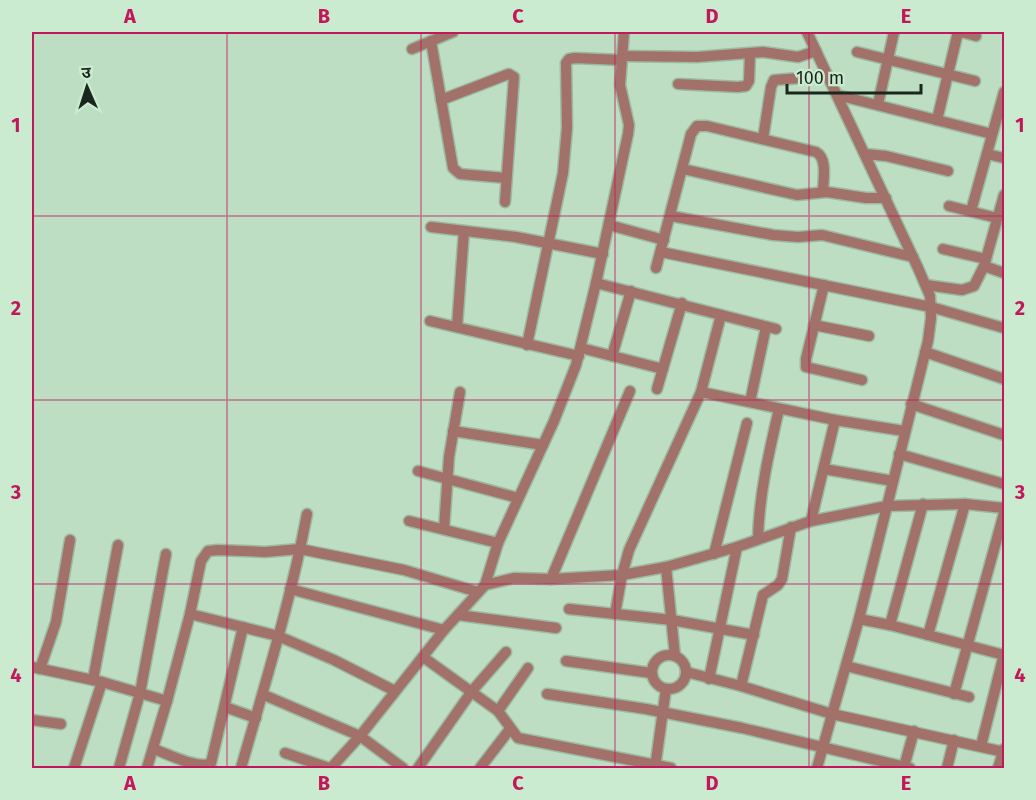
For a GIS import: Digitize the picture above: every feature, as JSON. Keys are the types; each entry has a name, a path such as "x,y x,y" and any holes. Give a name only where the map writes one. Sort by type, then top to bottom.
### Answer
{"street":[{"path":"412,49 453,32"},
{"path":"285,753 330,768 360,736 444,630 482,588 498,543 567,392 580,352 603,254 629,125 621,95 624,32"},
{"path":"807,32 926,285 931,307 930,330 887,506 859,619 817,768"},
{"path":"878,104 894,32"},
{"path":"937,120 947,74 960,32 976,36"},
{"path":"431,41 452,163 456,172 465,175 507,178"},
{"path":"527,345 550,242 566,142 566,63 568,59 575,57 697,57 763,52 798,57 816,51"},
{"path":"856,52 975,81"},
{"path":"678,84 746,86 749,81 750,54"},
{"path":"441,100 506,75 512,75 514,81 505,202"},
{"path":"763,139 774,80 828,76"},
{"path":"971,211 1005,92"},
{"path":"837,95 992,134"},
{"path":"656,268 691,134 697,126 707,126 820,154 823,161 823,192"},
{"path":"865,154 886,156 948,171"},
{"path":"987,154 1005,158"},
{"path":"683,169 797,195 823,192 866,198 886,198"},
{"path":"926,285 954,290 969,289 977,282 1005,195"},
{"path":"949,206 1000,215"},
{"path":"670,216 773,235 798,237 822,235 913,257"},
{"path":"609,225 664,240"},
{"path":"431,227 550,242 603,254"},
{"path":"457,327 464,231"},
{"path":"943,249 985,263 1005,273"},
{"path":"661,252 931,307 1005,328"},
{"path":"596,283 682,303 771,328 750,402"},
{"path":"824,285 806,359 806,368 862,380"},
{"path":"612,356 631,291"},
{"path":"657,389 682,303"},
{"path":"615,614 622,576 639,528 701,392 721,315"},
{"path":"430,321 527,345 612,356 663,369"},
{"path":"814,325 869,336"},
{"path":"925,352 1005,379"},
{"path":"551,579 630,391"},
{"path":"444,529 449,457 459,392"},
{"path":"701,392 835,420 904,431"},
{"path":"911,404 1005,435"},
{"path":"758,540 765,474 779,409"},
{"path":"811,521 835,420"},
{"path":"714,554 747,423"},
{"path":"453,431 543,446"},
{"path":"899,454 1005,484"},
{"path":"824,469 893,481"},
{"path":"418,471 518,498"},
{"path":"890,625 922,504"},
{"path":"928,635 965,504"},
{"path":"147,768 190,614 201,561 208,551 218,550 265,552 300,549 482,588 514,578 622,576 714,554 811,521 887,506 965,504 1005,510 954,694"},
{"path":"241,768 264,695 307,514"},
{"path":"409,521 498,543"},
{"path":"741,686 763,595 778,585 782,579 791,527"},
{"path":"70,540 56,622 36,668 97,681 167,701"},
{"path":"74,768 97,681 118,545"},
{"path":"709,679 737,547"},
{"path":"119,768 140,693 166,554"},
{"path":"666,567 675,656"},
{"path":"290,589 444,630"},
{"path":"569,609 672,620 754,635"},
{"path":"190,614 278,636 334,660 395,691"},
{"path":"458,615 556,628"},
{"path":"859,619 1004,654 981,746"},
{"path":"154,749 195,764 207,765 213,759 243,627"},
{"path":"418,768 472,691 506,652"},
{"path":"669,655 675,656 685,666 686,672 681,684 676,688 666,689 657,685 651,673 656,660 669,655"},
{"path":"423,657 498,711 518,738 670,768"},
{"path":"566,661 651,673"},
{"path":"846,666 969,697"},
{"path":"498,711 528,668"},
{"path":"686,672 832,714 1004,751 998,768"},
{"path":"656,767 666,689"},
{"path":"547,694 750,729 907,768 914,731"},
{"path":"264,695 360,736 403,768"},
{"path":"225,707 256,718"},
{"path":"32,720 61,724"},
{"path":"484,767 510,729"},
{"path":"947,768 954,740"}]}
